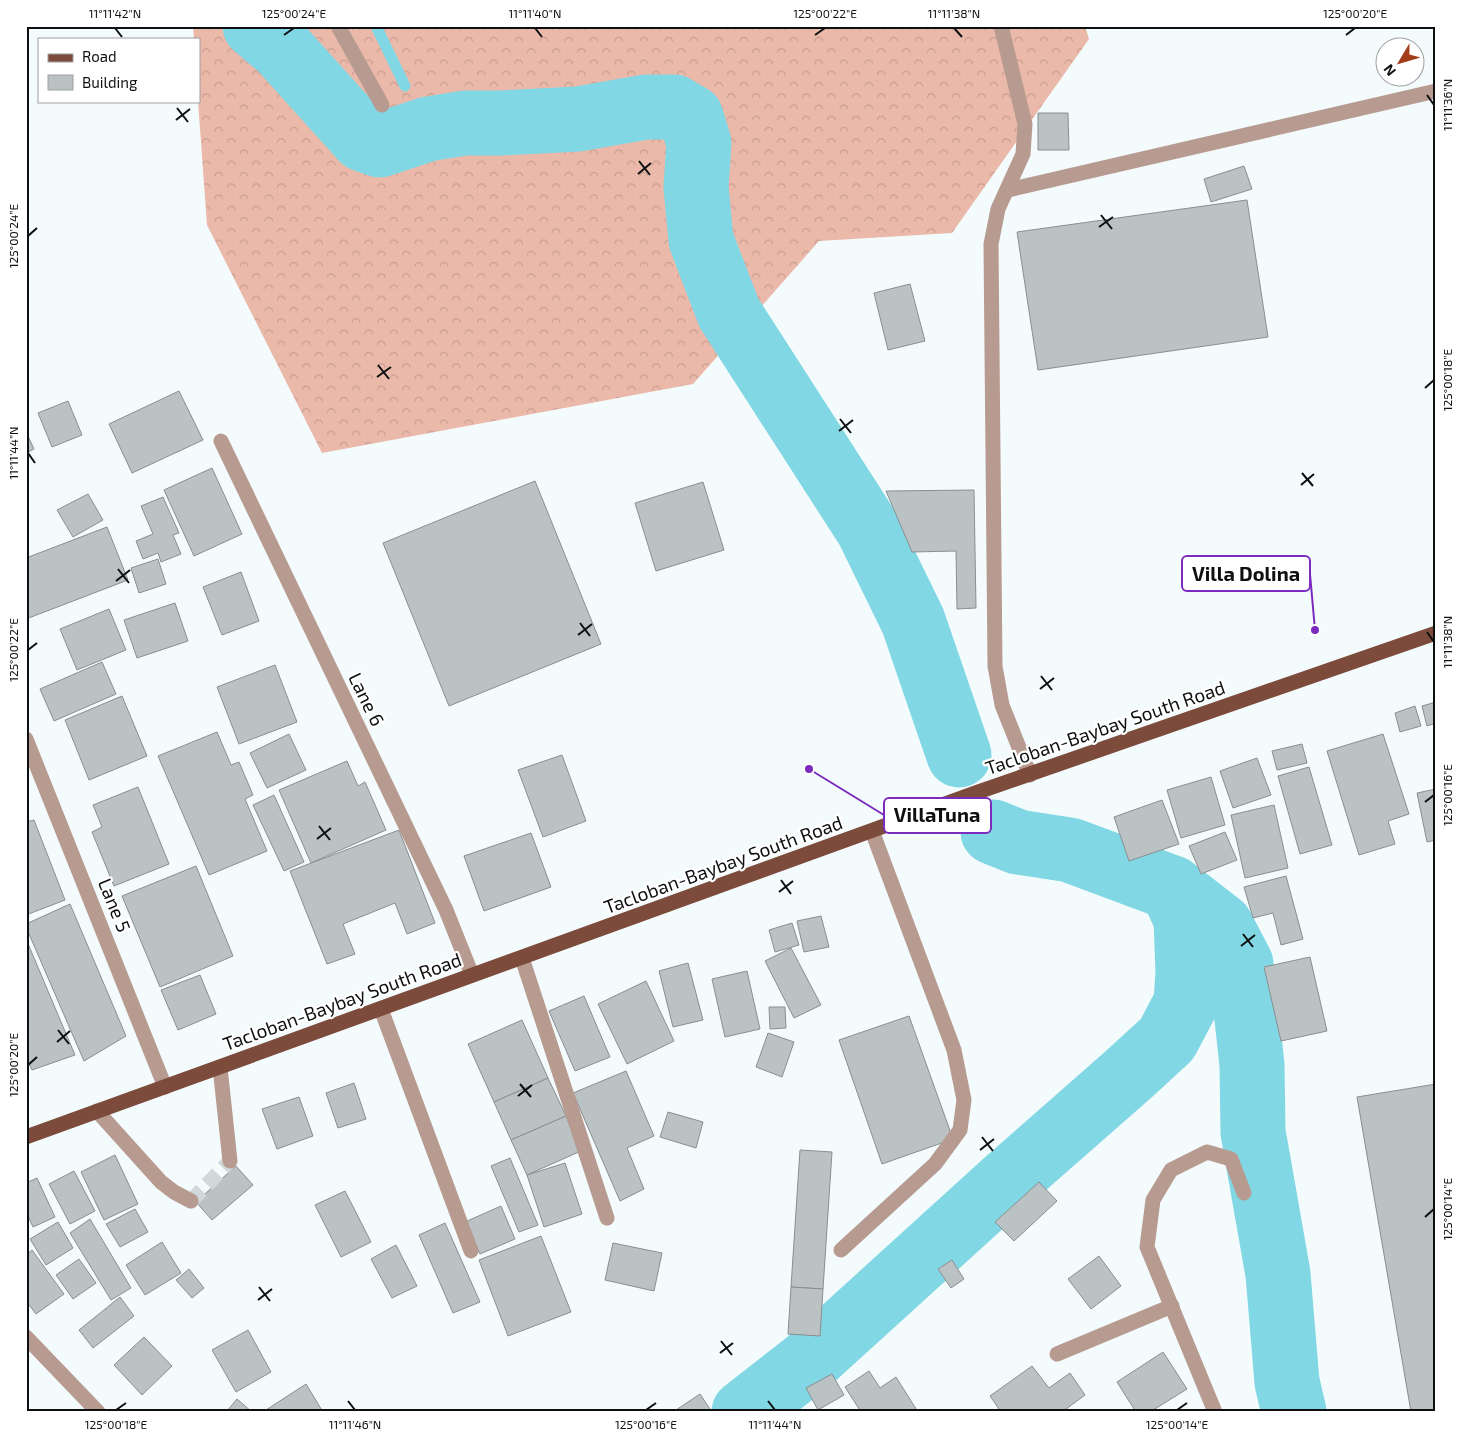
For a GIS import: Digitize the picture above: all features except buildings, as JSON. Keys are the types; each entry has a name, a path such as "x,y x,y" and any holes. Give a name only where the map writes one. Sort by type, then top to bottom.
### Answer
{"main road":[{"name":"Tacloban-Baybay South Road","path":"26,1137 872,831 1436,633"}],"street":[{"path":"338,26 382,105"},
{"path":"1001,26 1025,124 1023,154 1008,190 998,208 991,244 995,666 1002,705 1030,775"},
{"path":"1008,190 1436,91"},
{"name":"Lane 6","path":"221,441 446,910 472,976"},
{"name":"Lane 5","path":"26,739 165,1087"},
{"path":"841,1250 935,1164 960,1130 964,1100 954,1050 872,831"},
{"path":"522,958 607,1218"},
{"path":"381,1009 471,1251"},
{"path":"220,1067 230,1161"},
{"path":"97,1111 161,1182 192,1202"},
{"path":"1215,1412 1148,1247 1153,1200 1171,1170 1208,1152 1231,1159 1244,1193"},
{"path":"1057,1354 1172,1306"},
{"path":"26,1337 98,1412"}],"green space":[{"path":"193,26 1085,26 1089,39 952,233 819,241 693,384 322,453 207,225 198,102 200,102 200,38 194,38"}],"waterway":[{"path":"255,26 281,48 363,139 380,145 428,129 465,123 578,119 646,107 674,107 691,117 699,143 696,187 701,240 729,313 868,529 913,621 959,755"},
{"path":"376,26 405,86"},
{"path":"993,832 1018,842 1070,850 1172,888 1221,926 1241,964 1252,1065 1253,1132 1278,1274 1287,1382 1294,1412"},
{"path":"744,1412 808,1362 1167,1039 1186,1003 1188,972 1186,919 1172,888"}],"tunnel":[{"path":"191,1201 230,1161"}],"place":[{"name":"Villa Dolina","path":"1315,630"},
{"name":"VillaTuna","path":"809,769"}]}
